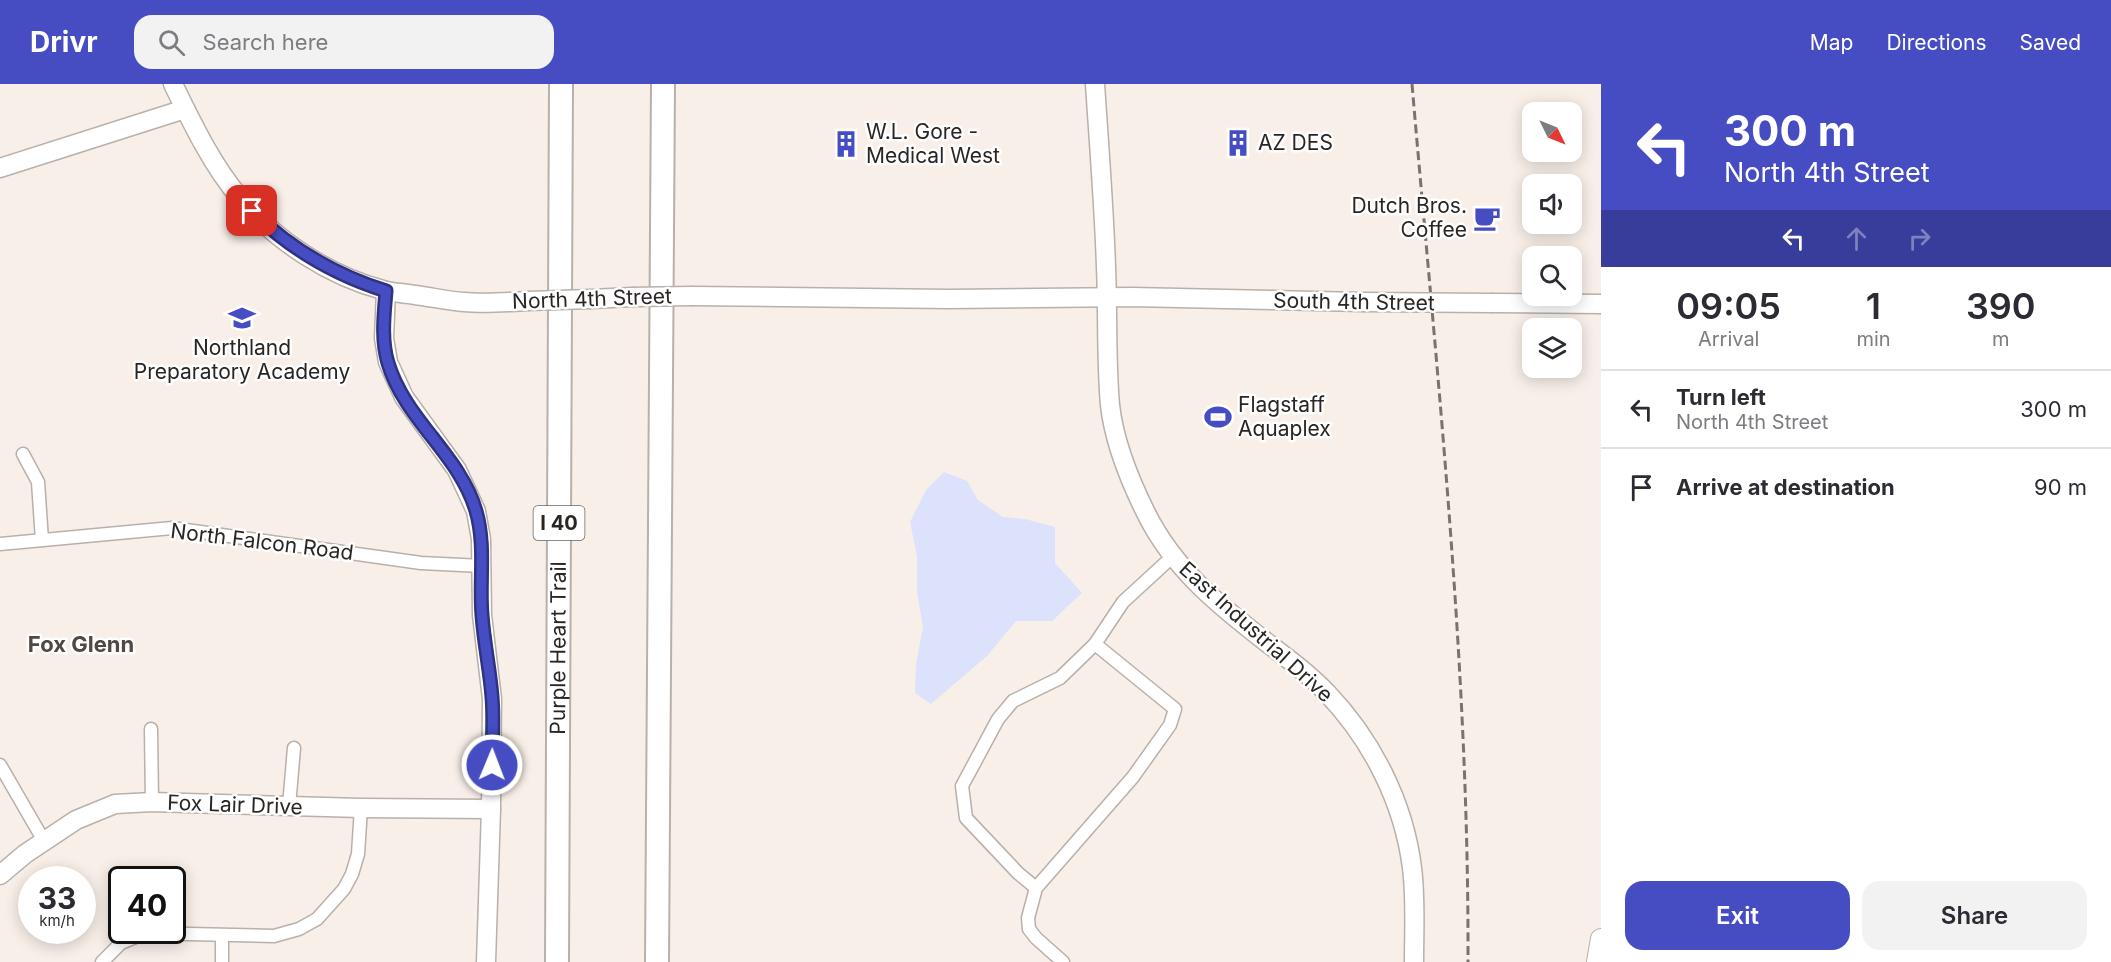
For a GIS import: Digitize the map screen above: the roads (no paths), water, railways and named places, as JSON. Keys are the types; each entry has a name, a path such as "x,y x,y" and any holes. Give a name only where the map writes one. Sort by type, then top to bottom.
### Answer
{"highway":[{"name":"Purple Heart Trail","path":"557,962 561,84"},
{"path":"657,962 663,84"}],"main road":[{"path":"1597,962 1601,939"}],"street":[{"name":"North 4th Street","path":"174,84 185,109 224,177 264,223 299,251 332,270 364,285 386,291 466,302 632,297 1107,298"},
{"name":"East Industrial Drive","path":"1095,84 1107,298 1110,407 1125,466 1146,515 1172,557 1219,605 1328,693 1361,735 1382,769 1405,833 1412,866 1415,897 1414,962"},
{"path":"0,168 185,109"},
{"path":"386,291 384,321 388,363 404,397 457,470 468,490 476,512 481,539 482,615 492,699 486,962"},
{"name":"South 4th Street","path":"1107,298 1601,304"},
{"path":"23,454 38,482 42,540"},
{"name":"North Falcon Road","path":"0,544 172,528 421,563 482,566"},
{"path":"1036,888 1018,873 966,818 963,786 998,719 1013,701 1060,678 1095,644 1123,602 1172,557"},
{"path":"1063,962 1029,929 1028,918 1036,888 1133,777 1170,725 1174,709 1095,644"},
{"path":"151,729 152,802"},
{"path":"289,806 294,748"},
{"path":"0,765 44,841"},
{"name":"Fox Lair Drive","path":"0,875 25,854 76,820 115,804 152,802 491,809"},
{"path":"102,962 121,943 145,933 274,936 299,929 317,919 344,889 352,874 358,854 362,808"},
{"path":"222,936 222,962"}],"railway":[{"path":"1412,84 1450,522 1463,742 1468,962"}],"place":[{"name":"AZ DES","path":"1238,143"},
{"name":"W.L. Gore - Medical West","path":"846,144"},
{"name":"Dutch Bros. Coffee","path":"1487,218"},
{"name":"Northland Preparatory Academy","path":"242,318"},
{"name":"Flagstaff Aquaplex","path":"1218,417"}],"district":[{"name":"Fox Glenn","path":"81,644"}]}
